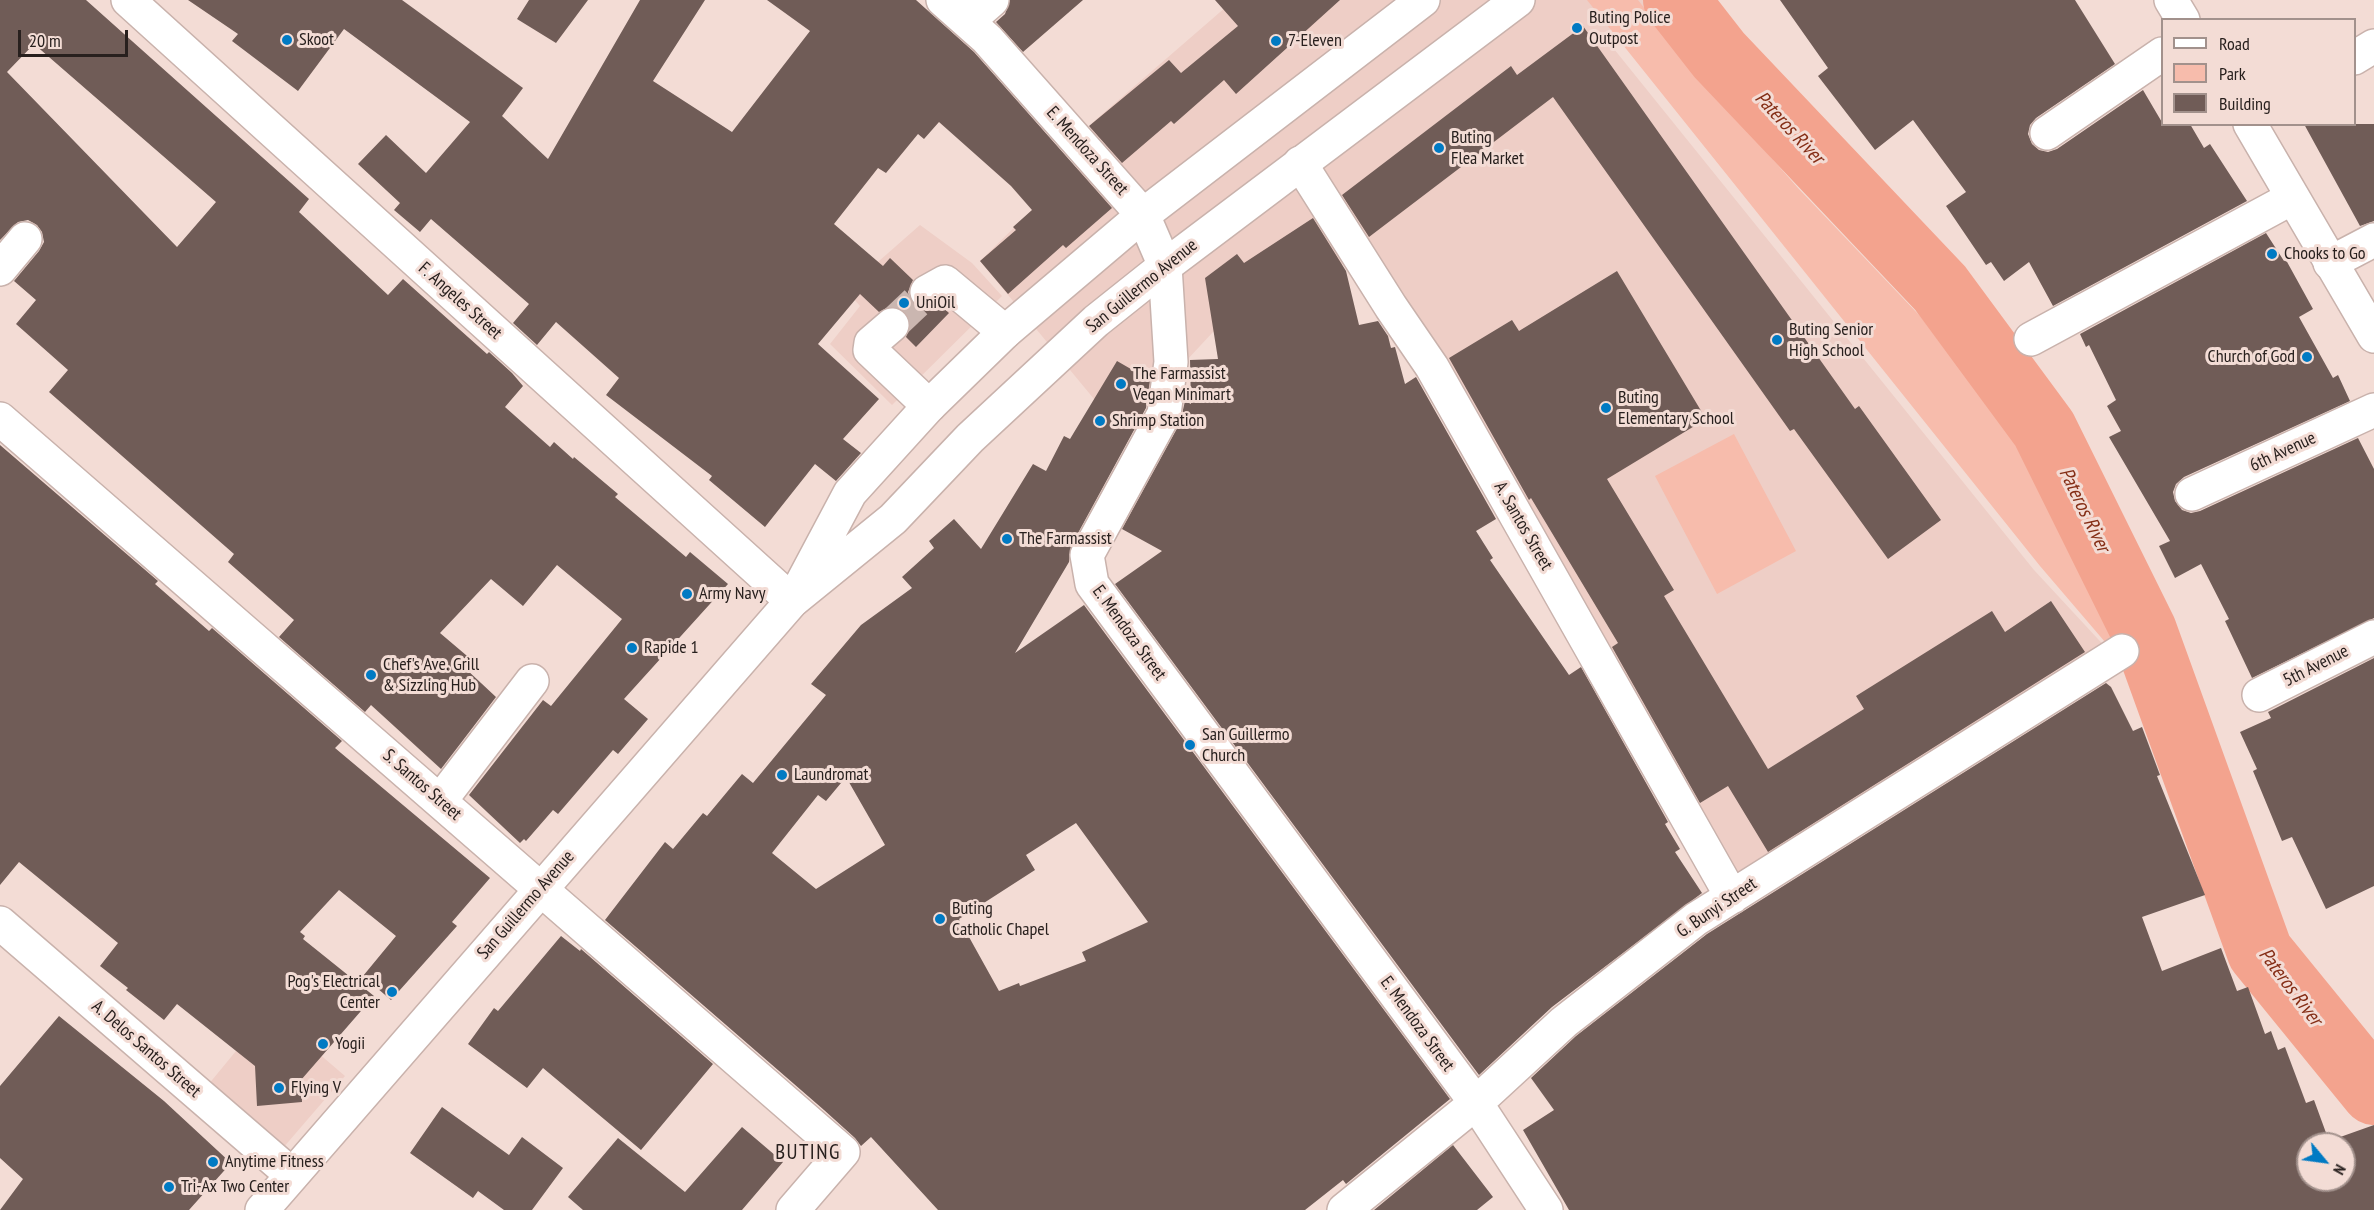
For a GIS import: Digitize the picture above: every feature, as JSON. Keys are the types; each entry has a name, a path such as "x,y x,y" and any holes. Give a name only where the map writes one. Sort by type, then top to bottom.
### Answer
{"street":[{"name":"F. Angeles Street","path":"128,0 792,601"},
{"name":"E. Mendoza Street","path":"943,0 987,39 1143,215 1165,266 1171,362 1164,414 1087,555 1092,584 1476,1103 1546,1210"},
{"path":"968,21 992,0"},
{"name":"San Guillermo Avenue","path":"792,601 850,493 928,406 1005,332 1143,215 1423,0"},
{"name":"San Guillermo Avenue","path":"262,1210 792,601 893,519 970,438 1096,321 1165,266 1518,0"},
{"path":"2170,0 2182,18"},
{"path":"2356,57 2374,46"},
{"path":"2047,133 2161,55"},
{"path":"2251,126 2374,336"},
{"name":"A. Santos Street","path":"1300,164 1390,307 1432,367 1732,897"},
{"path":"2031,339 2292,198"},
{"path":"0,269 25,239"},
{"path":"2330,263 2374,240"},
{"path":"927,292 945,282 1005,332"},
{"path":"892,325 871,343 870,350 928,406"},
{"name":"6th Avenue","path":"2192,494 2374,410"},
{"name":"S. Santos Street","path":"0,419 843,1152 793,1210"},
{"name":"5th Avenue","path":"2259,695 2374,637"},
{"name":"G. Bunyi Street","path":"1344,1210 1476,1103 1564,1022 1696,919 2122,651"},
{"path":"440,801 532,681"},
{"name":"A. Delos Santos Street","path":"0,923 292,1175"}],"shaded area":[{"path":"1234,0 1664,0 1614,49 2034,570 2110,652 1740,882 1366,246 1269,322 1213,332 1134,417 1094,399 980,261 1079,164 1092,123"},
{"path":"920,225 972,263 1002,296 892,405 830,344 860,306 846,290"},
{"path":"269,1011 345,1076 283,1148 208,1085"}],"green space":[{"path":"1587,0 1638,0 1685,60 1798,188 1920,316 2014,441 2124,639 2111,649 2040,566"},
{"path":"1734,434 1796,551 1717,594 1655,476"}],"building":[{"path":"0,0 86,0 309,199 299,212 388,295 403,279 487,354 489,352 512,373 523,386 505,407 550,447 554,442 573,459 574,457 618,494 615,497 686,557 690,552 728,584 624,699 648,719 618,754 613,750 558,814 553,810 526,841 524,839 520,843 469,795 543,700 551,706 622,619 557,565 523,606 491,579 440,633 473,661 466,669 496,697 441,769 371,705 365,712 279,637 294,620 228,562 234,554 49,392 68,370 16,324 36,300 14,281 39,251 44,242 42,232 37,225 28,220 18,222 0,240","holes":["34,44 216,202 177,247 7,72"]},
{"path":"188,0 402,0 523,88 502,116 548,159 640,0 705,0 653,81 732,132 810,31 767,0 916,0 974,52 1112,208 1066,248 1063,245 1008,294 980,261 1016,230 1013,227 1032,210 1011,186 939,122 924,139 918,134 886,173 878,168 834,224 883,266 890,258 913,280 908,292 910,301 917,308 927,311 941,306 949,313 916,347 906,337 910,322 906,312 899,308 889,307 879,312 860,294 818,344 879,399 843,439 861,453 836,481 815,464 765,527 709,480 712,476 606,395 619,378 556,322 537,345 513,323 529,304 431,219 420,232 394,210 400,203 358,164 386,135 426,173 470,122 344,29 298,91 232,41 238,34"},
{"path":"529,0 588,0 556,43 517,19"},
{"path":"1010,0 1083,0 1023,52 996,22 1005,14"},
{"path":"1215,0 1340,0 1236,94 1224,80 1174,124 1171,121 1122,163 1089,126 1169,60 1181,73 1238,26"},
{"path":"1780,0 2075,0 2115,64 2036,118 2030,125 2028,134 2032,144 2039,150 2048,152 2057,149 2143,90 2161,121 2161,126 2191,126 2204,148 2210,144 2247,201 2053,306 2029,262 2004,281 1991,262 1986,265 1946,206 1966,192 1913,120 1875,150 1818,76 1828,68"},
{"path":"1583,26 1855,409 1859,406 1941,520 1888,559 1794,429 1790,431 1553,97 1369,237 1342,195 1511,66 1517,75"},
{"path":"2374,124 2374,221 2360,226 2305,126"},
{"path":"1313,218 1346,271 1359,325 1378,321 1388,336 1391,348 1395,347 1405,384 1416,377 1496,519 1476,531 1493,558 1490,560 1569,675 1581,667 1668,822 1665,824 1680,849 1675,852 1702,893 1552,1007 1479,1075 1115,584 1162,551 1122,529 1180,423 1185,401 1191,404 1190,360 1218,359 1205,278 1237,254 1244,263"},
{"path":"2266,233 2284,261 2286,260 2313,309 2299,317 2333,378 2338,375 2350,401 2184,477 2176,484 2173,492 2175,501 2182,510 2191,513 2200,511 2358,438 2374,469 2374,618 2252,678 2225,621 2229,619 2201,564 2175,578 2159,546 2170,541 2109,437 2121,431 2107,406 2116,400 2089,345 2086,347 2080,334"},
{"path":"1617,271 1706,419 1607,479 1674,590 1664,596 1768,769 1864,709 1856,696 1992,611 2005,632 2051,601 2085,652 1768,852 1728,786 1700,803 1612,647 1618,643 1531,498 1529,500 1449,358 1512,320 1519,331"},
{"path":"1117,361 1150,380 1146,408 1071,546 1069,562 1015,653 1084,605 1450,1099 1346,1184 1343,1180 1305,1210 938,1210 871,1137 861,1146 824,1110 605,920 665,842 673,849 703,813 707,816 742,774 753,783 826,695 811,684 861,625 912,588 902,577 934,548 929,541 954,519 981,549 1033,464 1046,471 1064,436 1070,439","holes":["846,777 885,845 816,889 772,853 818,795 826,801","1076,823 1148,922 1082,952 1086,961 1020,986 1019,983 999,991 959,919 1035,870 1026,855"]},
{"path":"0,445 158,581 155,584 209,631 212,628 342,741 335,748 490,878 452,922 457,926 391,1000 363,976 396,936 339,890 300,932 305,936 303,939 374,996 301,1080 302,1102 257,1106 255,1066 177,1004 164,1020 126,990 128,988 100,966 118,943 19,862 0,885"},
{"path":"2374,658 2374,886 2326,909 2292,837 2282,841 2253,771 2257,769 2240,732 2271,718 2268,712"},
{"path":"2106,683 2111,687 2133,731 2142,727 2160,775 2157,776 2205,895 2142,917 2162,971 2221,948 2237,991 2248,987 2265,1034 2271,1031 2278,1050 2285,1047 2306,1103 2314,1100 2326,1132 2296,1132 2296,1192 2356,1192 2354,1132 2374,1125 2374,1210 1569,1210 1523,1130 1554,1110 1531,1078 1576,1036 1707,934"},
{"path":"561,936 580,951 581,949 713,1064 641,1150 543,1068 527,1088 468,1044 494,1008 498,1011"},
{"path":"59,1016 164,1101 231,1163 189,1210 0,1210 23,1179 0,1158 0,1086"},
{"path":"442,1107 509,1155 522,1137 563,1168 532,1210 504,1210 478,1191 473,1198 410,1153"},
{"path":"742,1127 783,1162 742,1210 583,1210 568,1197 618,1138 685,1192"},
{"path":"1453,1145 1493,1197 1477,1210 1374,1210"}],"waterway":[{"name":"Pateros River","path":"1676,0 1719,55 1940,288 2044,429 2144,631 2260,952 2374,1092"}],"tunnel":[{"path":"892,325 927,292"}],"place":[{"name":"Buting Police Outpost","path":"1577,28"},
{"name":"Skoot","path":"287,40"},
{"name":"7-Eleven","path":"1276,41"},
{"name":"Buting Flea Market","path":"1439,148"},
{"name":"Chooks to Go","path":"2272,254"},
{"name":"UniOil","path":"904,303"},
{"name":"Buting Senior High School","path":"1777,340"},
{"name":"Church of God","path":"2307,357"},
{"name":"The Farmassist Vegan Minimart","path":"1121,384"},
{"name":"Buting Elementary School","path":"1606,408"},
{"name":"Shrimp Station","path":"1100,421"},
{"name":"The Farmassist","path":"1007,539"},
{"name":"Army Navy","path":"687,594"},
{"name":"Rapide 1","path":"632,648"},
{"name":"Chef's Ave. Grill & Sizzling Hub","path":"371,675"},
{"name":"San Guillermo Church","path":"1190,745"},
{"name":"Laundromat","path":"782,775"},
{"name":"Buting Catholic Chapel","path":"940,919"},
{"name":"Pog's Electrical Center","path":"392,992"},
{"name":"Yogii","path":"323,1044"},
{"name":"Flying V","path":"279,1088"},
{"name":"Anytime Fitness","path":"213,1162"},
{"name":"Tri-Ax Two Center","path":"169,1187"}],"district":[{"name":"BUTING","path":"808,1153"}]}
